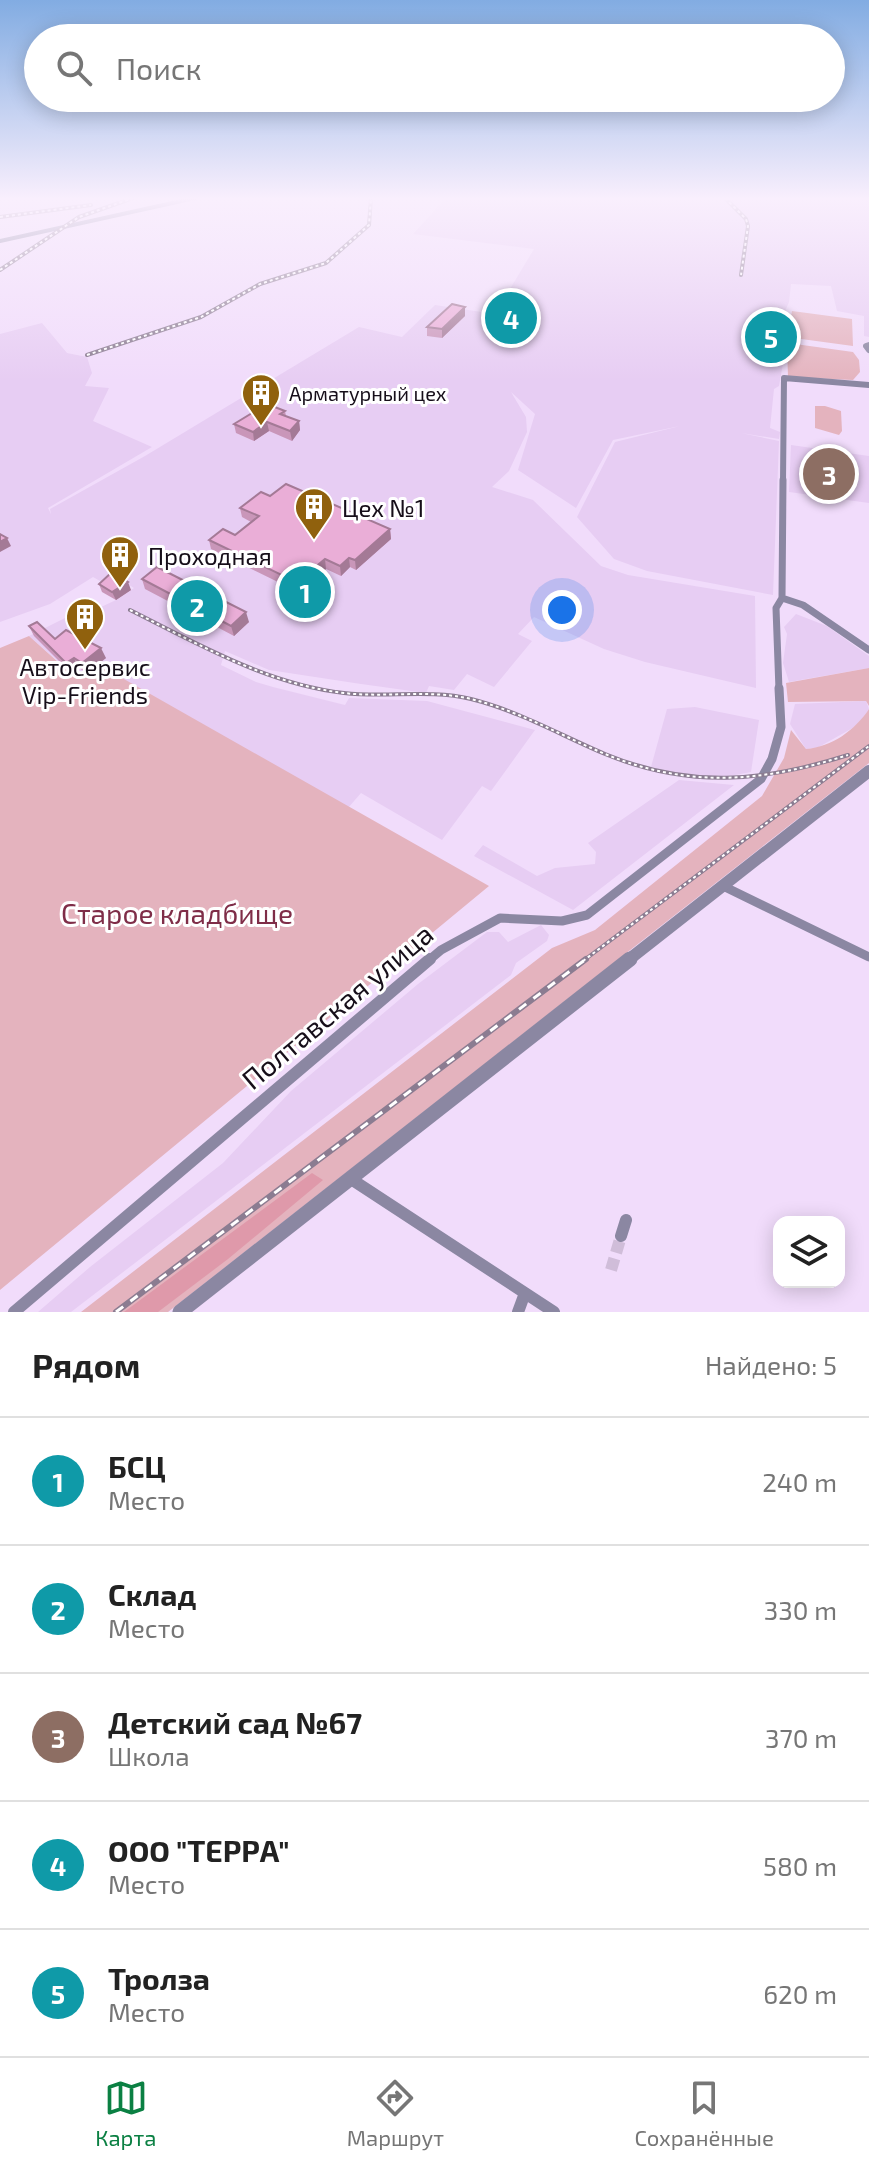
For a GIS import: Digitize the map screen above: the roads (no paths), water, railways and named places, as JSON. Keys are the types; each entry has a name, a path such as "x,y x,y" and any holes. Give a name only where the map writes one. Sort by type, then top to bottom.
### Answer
{"street":[{"name":"Полтавская улица","path":"14,1312 441,950 500,918 562,921 587,915 752,789 772,759 781,727 776,608 782,598 784,378 869,385"},
{"path":"782,598 803,605 869,650"},
{"path":"180,1312 869,771"},
{"path":"723,886 869,957"},
{"path":"350,1178 554,1312"},
{"path":"621,1236 626,1220"},
{"path":"518,1312 525,1293"}],"tunnel":[{"path":"611,1270 621,1236"}],"railway":[{"path":"0,270 16,259"},
{"path":"87,355 201,317 260,284 330,259"},
{"path":"741,275 743,259"},
{"path":"130,610 207,649 288,681 344,693 439,695 471,699 523,717 605,754 667,773 726,778 756,776 848,755"},
{"path":"583,961 869,746"},
{"path":"116,1312 586,959"}],"place":[{"name":"OOO \"ТЕРРА\"","path":"511,318"},
{"name":"Тролза","path":"771,337"},
{"name":"Арматурный цех","path":"261,427"},
{"name":"Детский сад №67","path":"829,474"},
{"name":"Цех №1","path":"314,541"},
{"name":"Проходная","path":"120,589"},
{"name":"БСЦ","path":"305,592"},
{"name":"Склад","path":"197,606"},
{"name":"Автосервис Vip-Friends","path":"85,651"}],"park label":[{"name":"Старое кладбище","path":"177,913"}]}
